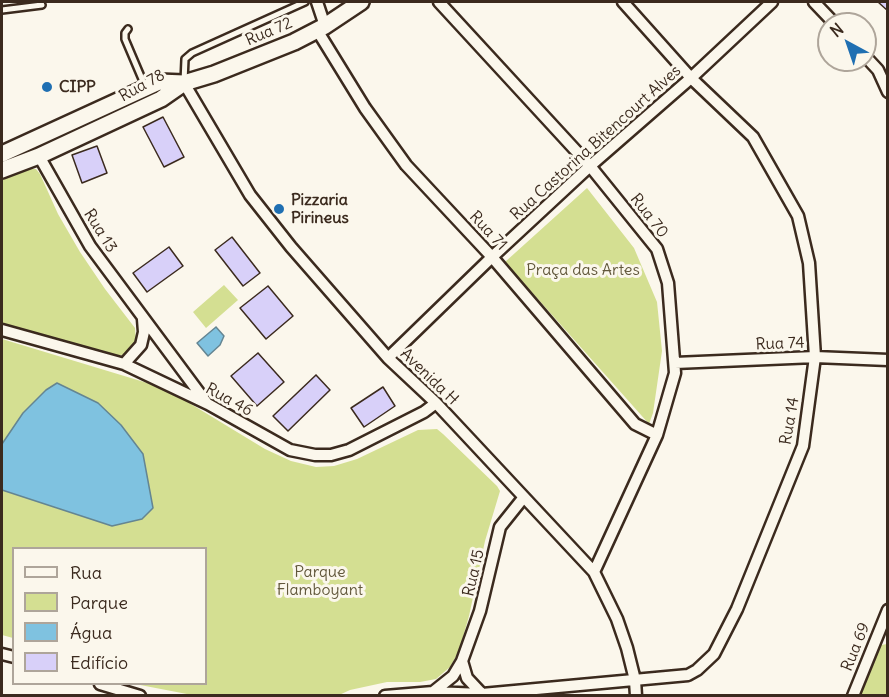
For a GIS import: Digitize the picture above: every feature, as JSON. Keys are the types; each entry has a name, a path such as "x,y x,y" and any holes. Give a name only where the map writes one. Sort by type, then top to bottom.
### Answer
{"main road":[{"name":"Rua 72","path":"184,83 214,74 294,42 362,2"},
{"name":"Rua 78","path":"2,154 146,87 159,82 184,83"},
{"name":"Rua 78","path":"2,170 39,156 161,99 184,83"}],"street":[{"name":"Rua 71","path":"316,2 321,28 365,108 406,165 492,257 635,424 657,435"},
{"name":"Rua 70","path":"439,2 590,166 657,249 668,283 675,373 657,435 594,572"},
{"name":"Rua 14","path":"466,695 688,675 697,670 714,654 737,609 803,446 815,357 809,263 798,216 753,137 691,78 622,2"},
{"name":"Rua Castorina Bitencourt Alves","path":"388,358 590,166 691,78 772,2"},
{"path":"878,70 888,80"},
{"path":"878,70 888,92"},
{"name":"Avenida H","path":"184,83 250,195 291,247 388,358 436,403 594,572 617,619 634,680 636,696"},
{"name":"Rua 13","path":"39,156 90,246 208,404"},
{"path":"124,364 141,345 144,332 143,319"},
{"name":"Rua 46","path":"2,330 124,364 208,404 290,450 315,455 331,455 349,450 424,412 436,403"},
{"name":"Rua 74","path":"675,363 815,357 888,360"},
{"name":"Rua 15","path":"433,692 453,676 462,661 480,611 500,527 524,496"},
{"name":"Rua 69","path":"853,696 888,610"},
{"path":"874,642 888,640"},
{"path":"462,661 467,678 482,694"},
{"path":"103,685 140,696"},
{"path":"385,696 433,692 466,695"}],"lane":[{"path":"184,83 184,64 187,56 305,2"},
{"path":"2,10 42,5"},
{"path":"128,29 125,39 146,87"}],"green space":[{"path":"28,169 36,169 40,174 58,214 80,252 135,328 136,343 126,354 116,356 2,324 2,178"},
{"name":"Praça das Artes","path":"587,188 634,248 657,302 662,351 653,413 649,424 505,262"},
{"path":"224,285 238,300 206,328 193,312"},
{"name":"Parque Flamboyant","path":"2,339 154,385 181,398 265,449 291,461 316,467 334,466 357,459 418,430 437,429 500,491 485,541 459,651 450,667 436,679 420,682 387,682 350,690 337,696 192,695 140,685 207,685 207,547 12,547 12,638 2,635"},
{"path":"887,644 887,695 856,696 876,646"}],"water":[{"path":"216,327 224,336 220,345 208,356 197,343"},
{"path":"57,383 98,403 121,425 143,454 153,508 142,519 112,526 2,490 2,444 23,413 46,390"}],"building":[{"path":"878,2 888,2 888,11"},
{"path":"163,117 184,157 164,167 143,127"},
{"path":"97,146 107,173 82,183 72,155"},
{"path":"232,237 260,273 243,286 215,250"},
{"path":"169,247 183,266 147,292 133,273"},
{"path":"268,286 293,316 266,339 240,308"},
{"path":"258,353 284,382 257,406 231,376"},
{"path":"316,375 330,390 288,431 273,416"},
{"path":"383,387 395,406 364,427 351,408"}],"place":[{"name":"CIPP","path":"47,87"},
{"name":"Pizzaria Pirineus","path":"279,209"}]}
